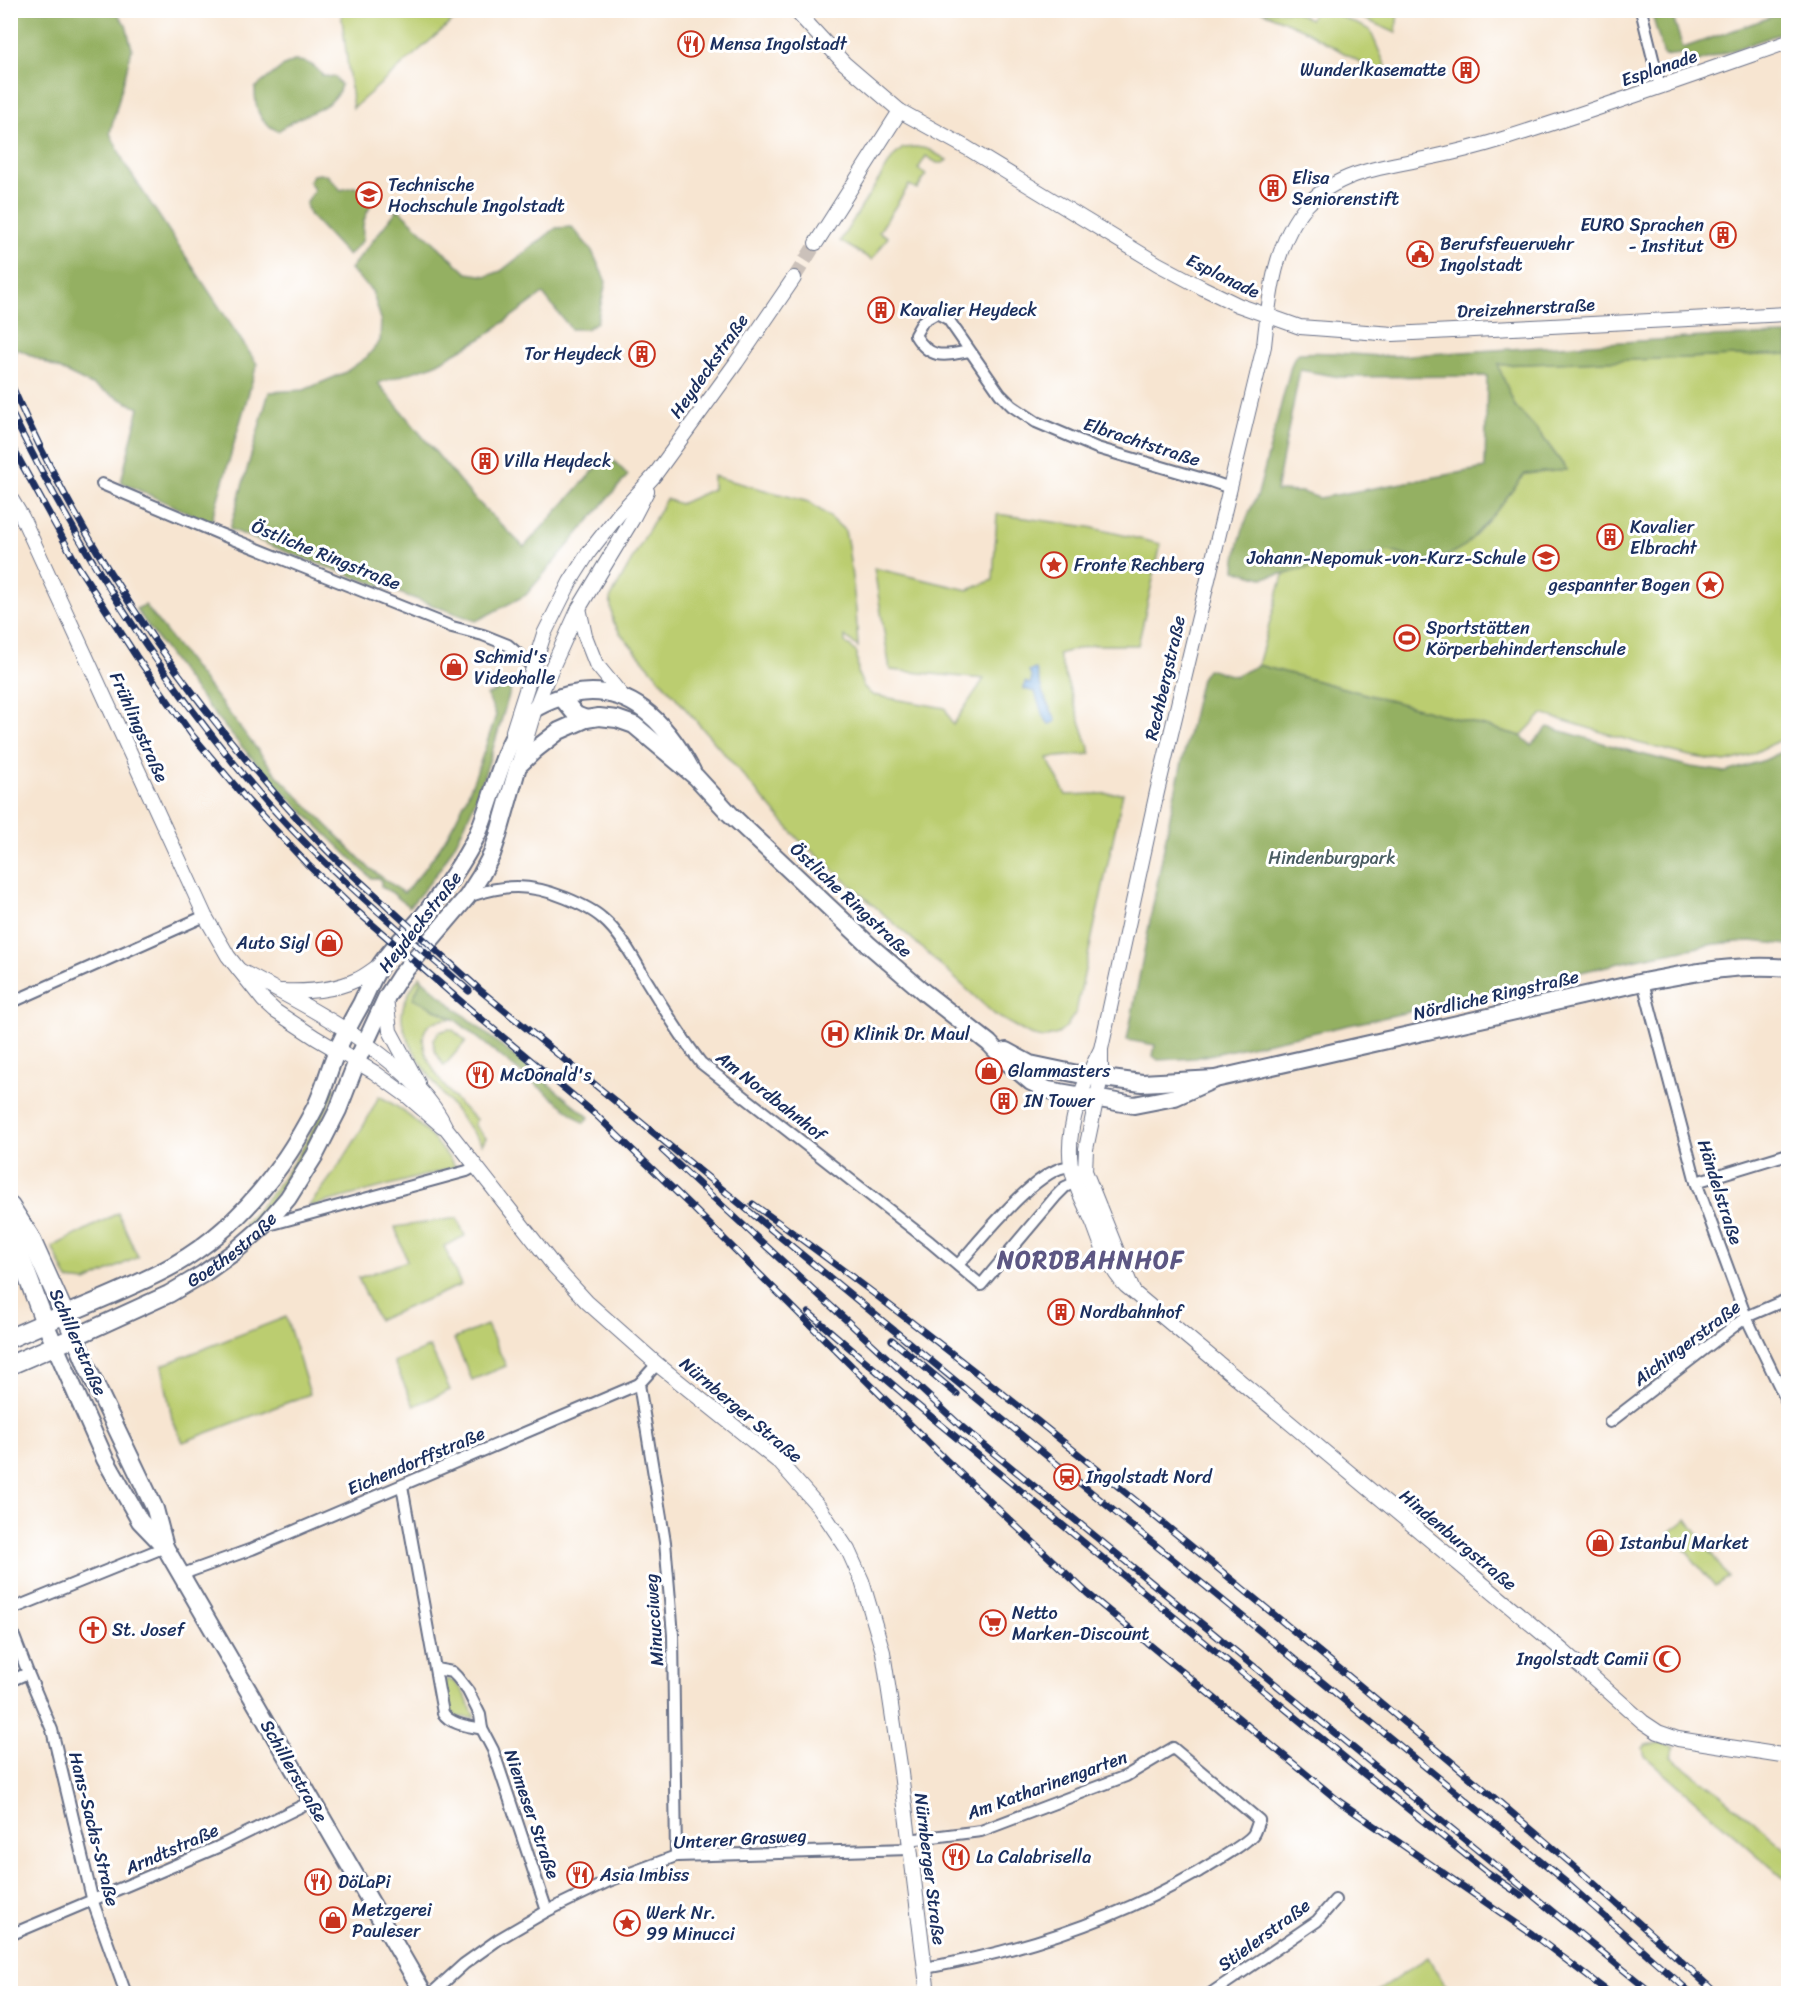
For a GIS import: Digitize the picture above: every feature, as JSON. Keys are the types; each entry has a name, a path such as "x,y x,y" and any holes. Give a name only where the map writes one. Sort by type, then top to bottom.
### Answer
{"main road":[{"name":"Östliche Ringstraße","path":"561,697 589,692 624,698 645,710 677,742 696,777"},
{"name":"Heydeckstraße","path":"346,1031 381,964 423,916 452,878 476,837 488,809 510,742 524,719 535,709 561,697"},
{"path":"561,697 576,715 586,719"},
{"name":"Östliche Ringstraße","path":"586,719 599,717 617,719 634,725 696,777 730,814 868,944 989,1043 1031,1082 1048,1090 1098,1100"},
{"path":"518,766 559,731 586,719"},
{"name":"Heydeckstraße","path":"365,1043 386,998 400,976 467,897 492,854 518,766"},
{"name":"Nördliche Ringstraße","path":"1094,1076 1142,1083 1215,1079 1643,982 1711,969 1768,966 1788,968"},
{"name":"Goethestraße","path":"10,1338 129,1287 175,1264 236,1219 256,1198 288,1156 316,1106 346,1031"},
{"name":"Goethestraße","path":"10,1365 170,1294 234,1252 264,1226 288,1198 315,1155 341,1103 365,1043"},
{"name":"Östliche Ringstraße","path":"989,1043 1030,1064 1094,1076"},
{"name":"Nördliche Ringstraße","path":"1098,1100 1134,1105 1155,1102 1175,1097 1215,1079"},
{"name":"Schillerstraße","path":"10,1206 30,1237 66,1314 87,1369 155,1509 165,1547 424,1994"},
{"name":"Schillerstraße","path":"10,1230 45,1323 105,1459 140,1521 165,1547"}],"street":[{"name":"Esplanade","path":"795,10 844,63 900,111 967,148 1167,269 1238,305 1268,316 1276,269 1290,230 1308,204 1325,189 1345,178 1494,141 1788,42"},
{"path":"1641,10 1659,87"},
{"path":"816,243 900,111"},
{"name":"Heydeckstraße","path":"510,742 532,666 544,634 570,582 589,552 619,514 654,476 794,278"},
{"name":"Elbrachtstraße","path":"969,351 946,355 931,353 922,346 915,335 923,321 937,313 948,319 1000,394 1012,406 1036,422 1097,448 1230,488"},
{"name":"Dreizehnerstraße","path":"1268,316 1300,327 1393,334 1788,314"},
{"name":"Rechbergstraße","path":"1094,1076 1154,804 1264,346 1268,316"},
{"name":"Heydeckstraße","path":"546,681 579,608 632,520 654,476"},
{"name":"Östliche Ringstraße","path":"102,484 452,627 483,635 508,645 532,666"},
{"name":"Frühlingstraße","path":"10,497 22,517 217,940 263,1000 275,1011 357,1061"},
{"path":"579,608 585,636 596,664 624,698"},
{"path":"532,666 561,697"},
{"path":"518,766 546,681"},
{"name":"Am Nordbahnhof","path":"467,897 488,889 510,886 544,889 580,903 602,918 616,933 683,1039 701,1063 981,1285 1056,1196 1080,1177"},
{"path":"10,1003 205,916"},
{"path":"278,991 303,993 327,989 356,981 381,964"},
{"name":"Frühlingstraße","path":"239,970 365,1043"},
{"name":"Händelstraße","path":"1643,982 1696,1182 1746,1317 1788,1404"},
{"path":"386,998 390,1031 423,1092"},
{"name":"Nürnberger Straße","path":"365,1043 423,1092 446,1128 554,1266 587,1302 657,1364 791,1474 819,1507 848,1550 862,1581 883,1652 900,1765 928,1994"},
{"name":"Nürnberger Straße","path":"357,1061 406,1095 446,1128"},
{"name":"Hindenburgstraße","path":"1094,1076 1079,1096 1071,1137 1071,1165 1080,1177 1133,1291 1148,1306 1562,1650 1642,1722 1658,1732 1678,1739 1788,1756"},
{"name":"Hindenburgstraße","path":"1080,1177 1098,1100 1094,1076"},
{"path":"1696,1182 1788,1154"},
{"path":"958,1265 1014,1202 1040,1178 1056,1169 1071,1165"},
{"path":"264,1226 467,1171 476,1166"},
{"name":"Aichingerstraße","path":"1610,1422 1746,1317 1788,1299"},
{"name":"Eichendorffstraße","path":"180,1575 252,1549 639,1384 657,1364"},
{"name":"Minucciweg","path":"639,1384 664,1542 674,1635 676,1856"},
{"path":"402,1486 445,1717 482,1730"},
{"path":"10,1611 165,1547"},
{"path":"10,1626 28,1674 10,1681"},
{"name":"Niemeser Straße","path":"436,1670 452,1672 457,1677 468,1691 480,1715 482,1730 493,1750 548,1911"},
{"name":"Hans-Sachs-Straße","path":"28,1674 52,1730 93,1902 126,1994"},
{"name":"Am Katharinengarten","path":"908,1844 981,1831 1126,1776 1173,1748 1259,1820 1254,1835 1210,1865 1160,1894 1109,1917 1014,1949 925,1968"},
{"name":"Arndtstraße","path":"10,1935 93,1902 218,1847 312,1801"},
{"name":"Unterer Grasweg","path":"431,1994 464,1964 490,1945 548,1911 609,1881 676,1856 908,1844"},
{"name":"Stielerstraße","path":"1209,1994 1317,1921 1335,1900"}],"green space":[{"path":"11,10 115,11 126,25 132,49 110,133 126,166 257,364 211,523 121,482 139,408 18,349 11,357"},
{"path":"341,10 464,11 353,108"},
{"path":"1261,11 1293,11 1310,19 1314,11 1329,11 1370,30 1387,69 1381,71 1372,69 1304,30"},
{"path":"1346,11 1398,11 1396,33"},
{"path":"1651,11 1671,11 1683,48 1788,11 1788,31 1689,65 1681,54 1664,56"},
{"path":"294,61 311,64 323,76 335,77 341,85 330,102 278,131 266,123 259,114 255,88 282,67"},
{"path":"903,148 928,149 947,160 937,163 926,156 918,169 926,175 917,189 909,185 879,232 888,237 872,260 840,241 893,157"},
{"path":"313,175 327,175 341,190 353,187 370,188 376,194 364,220 363,240 348,256 309,214 306,204 314,190 309,181"},
{"path":"398,209 467,273 487,276 501,271 556,228 572,227 592,251 606,282 597,322 586,329 571,329 543,294 482,338 434,365 378,383 472,496 524,547 608,455 628,475 526,595 476,621 230,529 269,392 304,390 344,373 367,357 380,341 381,319 372,291 350,269"},
{"path":"1788,335 1788,354 1498,365 1515,406 1539,432 1567,470 1525,474 1466,545 1439,561 1428,562 1389,551 1262,578 1235,570 1240,541 1249,512 1258,494 1291,366 1299,353 1397,356 1703,337","holes":["1300,370 1340,377 1487,376 1485,468 1319,498 1302,492 1276,491"]},
{"path":"1788,354 1788,736 1748,756 1725,762 1638,743 1542,714 1521,736 1258,665 1283,575 1389,551 1427,562 1494,514 1525,474 1567,470 1539,432 1515,406 1497,365"},
{"path":"713,476 809,502 845,531 856,610 858,647 845,636 845,642 857,653 858,674 864,687 872,695 945,708 953,725 984,679 890,670 874,568 968,590 993,580 997,514 1089,527 1161,544 1138,645 1092,645 1058,654 1091,754 1047,758 1066,795 1123,793 1076,1012 1058,1034 1043,1038 1030,1035 995,1015 798,839 620,633 613,621 610,599 666,499 680,504 713,489"},
{"path":"145,605 277,775 368,867 404,893 437,852 461,810 496,715 487,695 512,685 469,816 444,863 409,907 381,887 381,881 378,878 371,878 285,793 236,740 197,692 136,609"},
{"name":"Hindenburgpark","path":"1258,665 1521,736 1531,745 1548,727 1691,767 1726,772 1765,760 1788,749 1788,945 1751,941 1715,944 1637,959 1391,1016 1195,1058 1158,1060 1153,1056 1155,1045 1127,1040 1172,806 1201,678 1207,669 1235,676"},
{"path":"420,976 422,979 414,998 454,1019 434,1022 425,1032 424,1046 440,1080 465,1110 476,1119 474,1125 486,1138 482,1144 435,1083 412,1048 405,1032 402,1019 403,1008"},
{"path":"422,979 589,1117 584,1123 454,1019 413,998"},
{"path":"449,1029 466,1041 444,1066 435,1051 433,1040 439,1032"},
{"path":"333,1087 336,1088 309,1144 275,1196 249,1228 244,1224 284,1177 316,1124"},
{"path":"379,1096 402,1110 422,1127 456,1167 308,1207 347,1153"},
{"path":"118,1213 138,1257 86,1282 68,1280 52,1247"},
{"path":"457,1218 465,1236 444,1246 461,1285 378,1320 358,1278 407,1261 395,1227"},
{"path":"286,1317 310,1394 183,1442 172,1419 162,1365"},
{"path":"487,1325 506,1366 472,1380 454,1339"},
{"path":"430,1347 450,1390 414,1406 394,1362"},
{"path":"1687,1519 1728,1577 1715,1586 1670,1532"},
{"path":"446,1679 460,1688 474,1718 455,1717 448,1712 443,1684"},
{"path":"1660,1743 1675,1746 1671,1757 1720,1794 1788,1851 1788,1882 1645,1756 1643,1748 1646,1745"},
{"path":"1428,1957 1450,1993 1375,1993"}],"water":[{"path":"1036,669 1043,694 1055,718 1055,722 1049,724 1043,716 1035,692 1024,689 1025,682 1030,684 1032,679 1029,671"}],"tunnel":[{"path":"794,278 816,243"}],"railway":[{"path":"10,382 72,508 146,628 230,740 337,860 481,991 1568,1884 1692,1994"},
{"path":"10,410 63,511 92,560 153,655 220,747 306,844 469,991"},
{"path":"10,443 79,568 136,656 192,735 248,801 308,865 351,906 467,1007 595,1114 693,1208 946,1460 1087,1593 1340,1802 1532,1934 1611,1994"},
{"path":"662,1150 962,1427 1653,1994"},
{"path":"753,1204 958,1358 1157,1518 1506,1808 1717,1994"},
{"path":"809,1313 906,1396 1362,1772 1487,1872 1522,1896"},
{"path":"892,1340 957,1394"}],"place":[{"name":"Mensa Ingolstadt","path":"691,44"},
{"name":"Wunderlkasematte","path":"1466,70"},
{"name":"Elisa Seniorenstift","path":"1273,188"},
{"name":"Technische Hochschule Ingolstadt","path":"369,195"},
{"name":"EURO Sprachen - Institut","path":"1723,235"},
{"name":"Berufsfeuerwehr Ingolstadt","path":"1420,254"},
{"name":"Kavalier Heydeck","path":"881,310"},
{"name":"Tor Heydeck","path":"642,354"},
{"name":"Villa Heydeck","path":"485,461"},
{"name":"Kavalier Elbracht","path":"1610,537"},
{"name":"Johann-Nepomuk-von-Kurz-Schule","path":"1546,558"},
{"name":"Fronte Rechberg","path":"1054,565"},
{"name":"gespannter Bogen","path":"1710,585"},
{"name":"Sportstätten Körperbehindertenschule","path":"1407,638"},
{"name":"Schmid's Videohalle","path":"454,667"},
{"name":"Auto Sigl","path":"329,943"},
{"name":"Klinik Dr. Maul","path":"835,1034"},
{"name":"Glammasters","path":"989,1071"},
{"name":"McDonald's","path":"480,1075"},
{"name":"IN Tower","path":"1004,1101"},
{"name":"Nordbahnhof","path":"1061,1312"},
{"name":"Ingolstadt Nord","path":"1067,1477"},
{"name":"Istanbul Market","path":"1600,1543"},
{"name":"Netto Marken-Discount","path":"993,1623"},
{"name":"St. Josef","path":"93,1630"},
{"name":"Ingolstadt Camii","path":"1667,1659"},
{"name":"La Calabrisella","path":"956,1857"},
{"name":"Asia Imbiss","path":"580,1875"},
{"name":"DöLaPi","path":"318,1882"},
{"name":"Metzgerei Pauleser","path":"333,1920"},
{"name":"Werk Nr. 99 Minucci","path":"627,1923"}],"district":[{"name":"NORDBAHNHOF","path":"1091,1260"}]}
